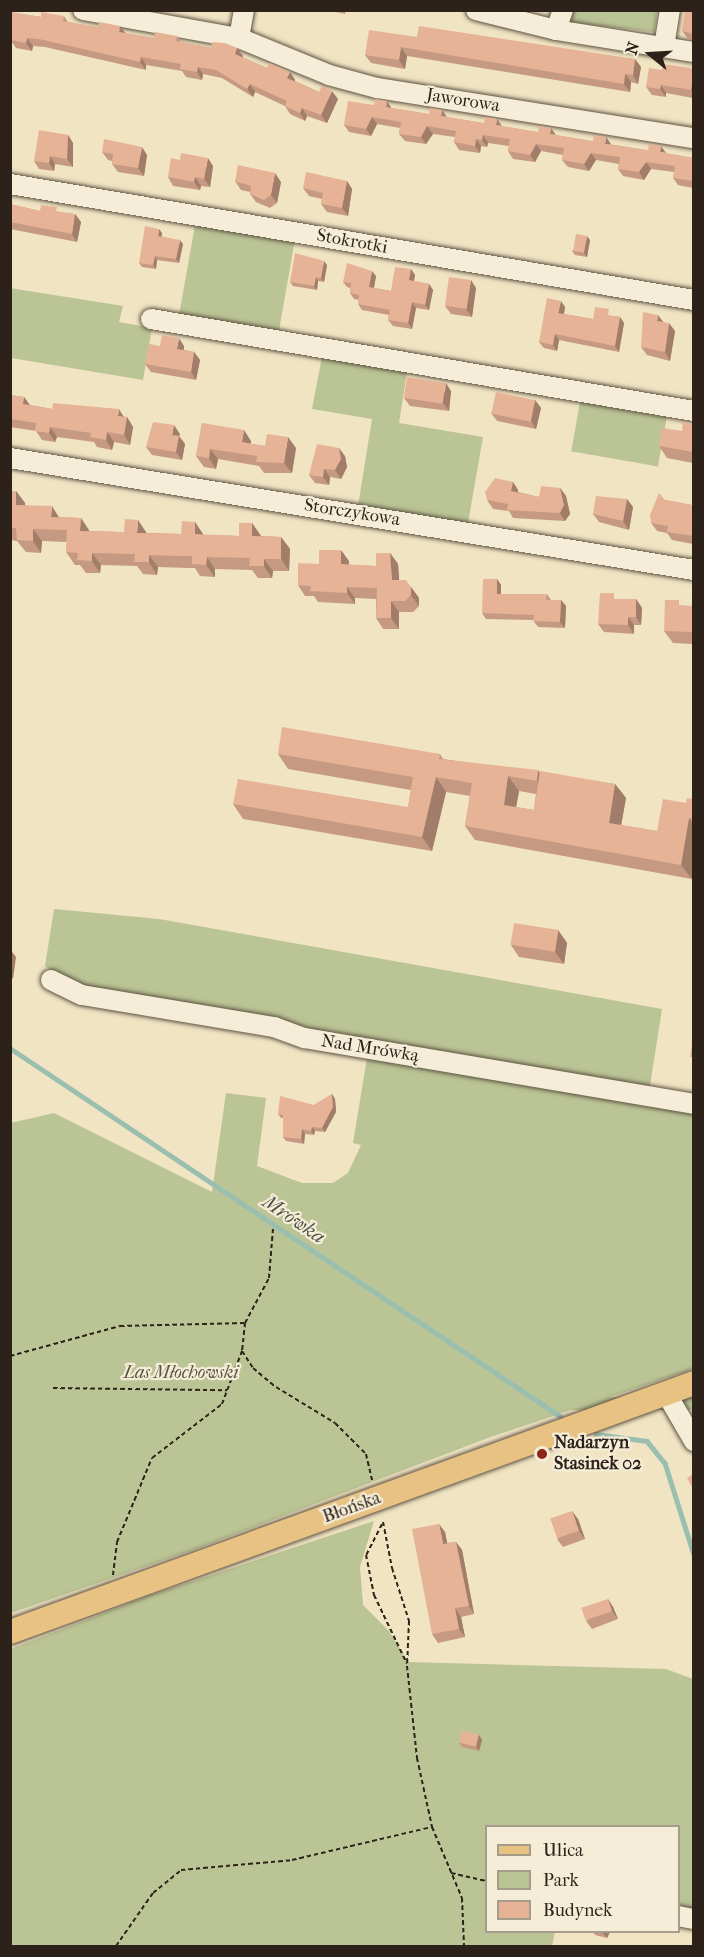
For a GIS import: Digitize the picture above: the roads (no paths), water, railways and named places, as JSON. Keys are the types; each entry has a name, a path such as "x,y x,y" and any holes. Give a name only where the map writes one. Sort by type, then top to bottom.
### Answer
{"main road":[{"name":"Błońska","path":"10,1632 110,1595 381,1510 693,1383"}],"street":[{"name":"Jaworowa","path":"83,10 239,38 329,75 377,88 693,138"},
{"path":"239,38 244,10"},
{"path":"476,10 556,30 693,52"},
{"path":"556,30 563,10"},
{"path":"664,48 670,10"},
{"name":"Stokrotki","path":"10,184 693,300"},
{"path":"151,319 693,411"},
{"name":"Storczykowa","path":"10,458 693,570"},
{"name":"Nad Mrówką","path":"51,980 82,995 274,1027 305,1038 693,1104"},
{"path":"666,1393 693,1441"}],"waterway":[{"name":"Mrówka","path":"10,1048 560,1416"},
{"name":"Mrówka","path":"596,1434 647,1441 665,1463 694,1555"}],"place":[{"name":"Nadarzyn Stasinek 02","path":"542,1454"}],"park label":[{"name":"Las Młochowski","path":"181,1373"}]}
